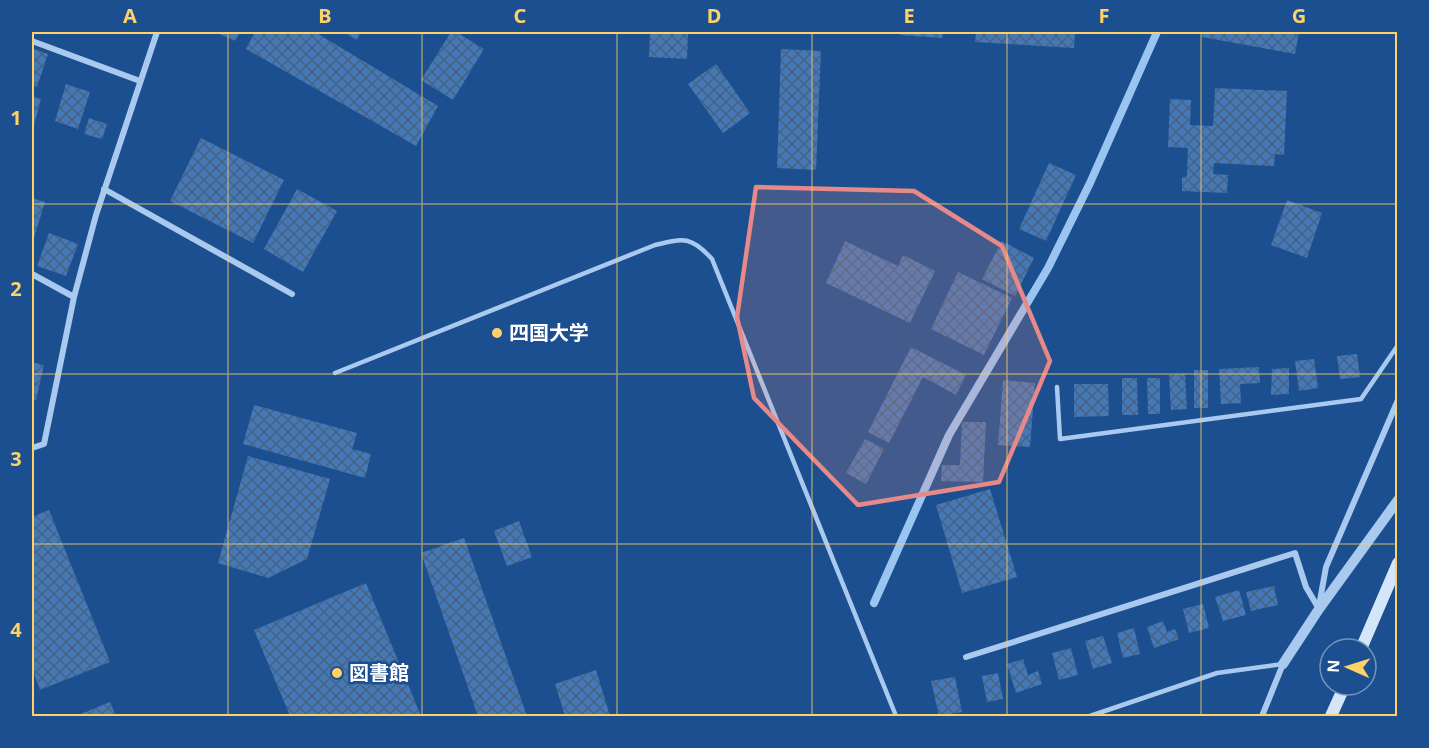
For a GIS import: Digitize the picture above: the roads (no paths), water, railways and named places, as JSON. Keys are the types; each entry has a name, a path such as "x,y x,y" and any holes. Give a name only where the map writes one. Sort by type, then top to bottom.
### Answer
{"main road":[{"path":"1366,637 1398,563"},
{"path":"1331,717 1340,697"}],"street":[{"path":"32,448 44,444 74,297 104,189 157,32"},
{"path":"32,41 140,81"},
{"path":"104,189 292,294"},
{"path":"32,274 74,297"},
{"path":"1319,609 1326,567 1398,400"},
{"path":"1262,717 1283,664 1319,609 1398,500"},
{"path":"966,657 1295,554 1306,587 1319,609"}],"lane":[{"path":"335,373 655,245 679,239 697,243 712,259 896,717"},
{"path":"1057,387 1060,439 1361,399 1398,345"},
{"path":"1090,717 1217,673 1283,664"}],"waterway":[{"path":"874,603 949,435 1048,268 1090,183 1157,32"}],"place":[{"name":"四国大学","path":"497,333"},
{"name":"図書館","path":"337,673"}]}
